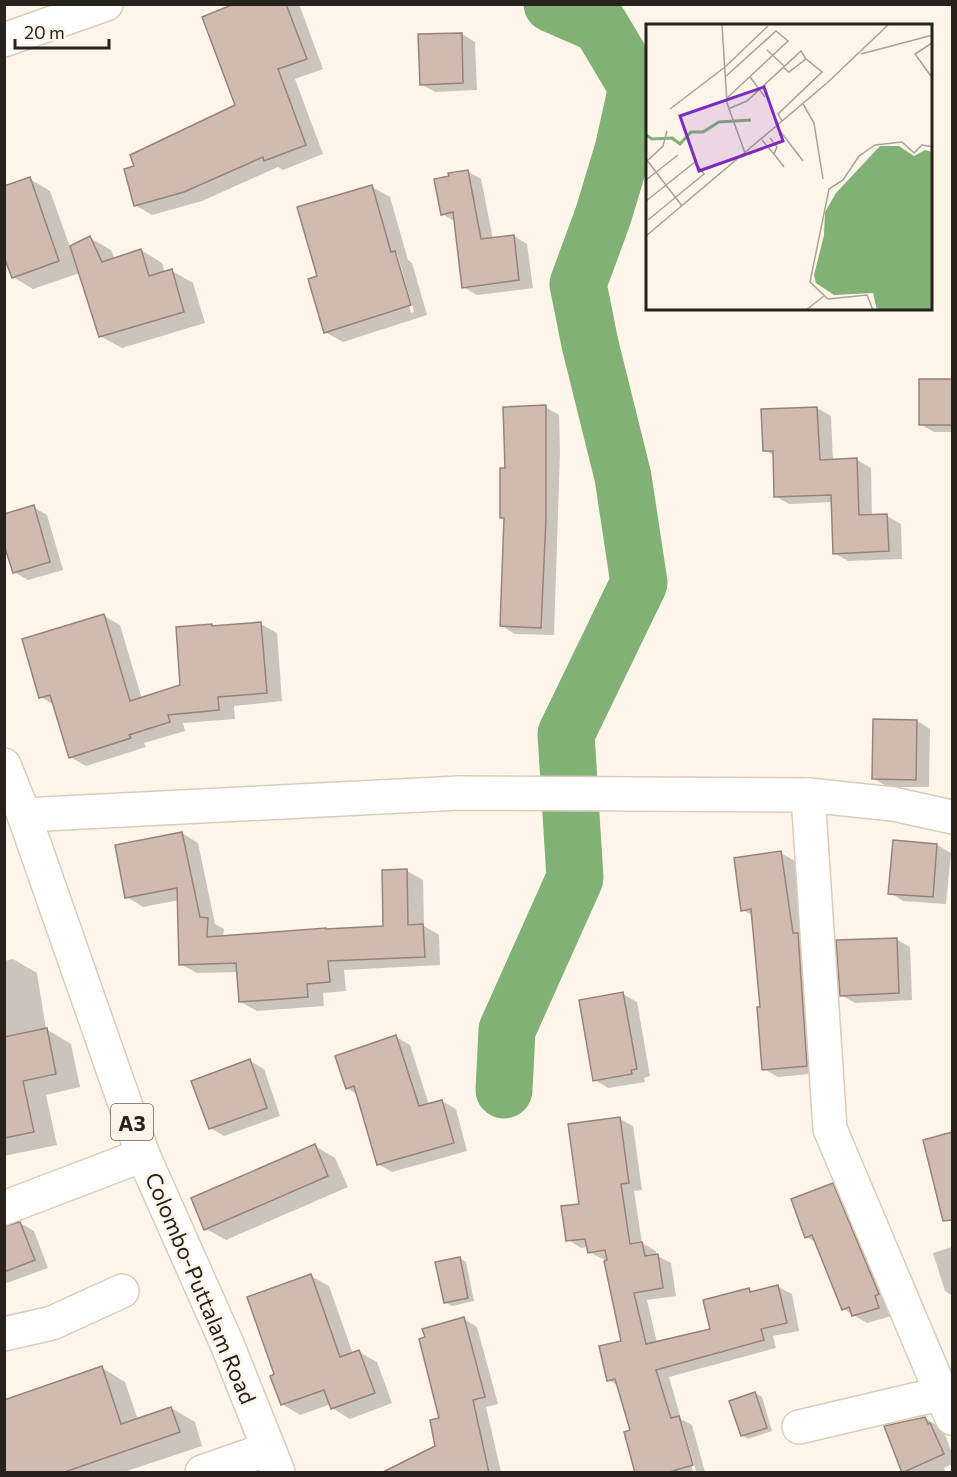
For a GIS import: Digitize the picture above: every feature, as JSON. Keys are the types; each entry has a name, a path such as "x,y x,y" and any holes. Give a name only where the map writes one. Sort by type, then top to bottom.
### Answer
{"main road":[{"path":"4,40 106,4"},
{"name":"Colombo-Puttalam Road","path":"4,765 24,815 143,1155 226,1344 273,1461"},
{"path":"24,815 459,793 808,795 893,804 952,817"},
{"path":"799,1427 949,1402 830,1129 808,795"},
{"path":"4,1208 143,1155"},
{"path":"4,1334 52,1323 122,1291"},
{"path":"202,1473 273,1461"}],"building":[{"path":"234,4 286,4 307,59 278,69 306,145 264,161 263,157 184,192 134,206 124,169 134,166 130,155 235,105 202,17"},
{"path":"462,33 463,83 420,85 418,34"},
{"path":"468,170 481,239 514,235 519,280 462,288 453,212 441,215 434,179 449,176 448,173"},
{"path":"30,177 59,261 12,278 4,257 4,186"},
{"path":"372,185 391,252 395,251 411,305 324,333 308,279 317,276 297,207"},
{"path":"90,236 102,262 141,249 149,276 172,269 184,312 99,337 70,246"},
{"path":"919,379 952,379 952,425 919,425"},
{"path":"546,405 546,518 541,628 500,626 504,518 500,518 500,468 505,468 503,407"},
{"path":"817,407 820,460 857,458 859,515 887,514 889,551 833,554 831,495 774,497 773,451 763,451 761,409"},
{"path":"34,505 50,562 13,573 4,545 4,514"},
{"path":"104,614 130,701 180,685 176,627 212,624 212,626 261,622 267,693 218,697 219,710 168,715 170,722 129,735 131,738 69,758 50,695 39,698 22,639"},
{"path":"873,719 917,720 916,780 872,779"},
{"path":"182,832 200,917 208,918 207,937 383,926 382,870 407,869 408,925 423,924 425,957 328,961 330,982 307,984 308,997 239,1002 236,963 179,965 177,888 125,898 115,845"},
{"path":"893,840 937,844 933,897 888,894"},
{"path":"781,851 793,933 798,933 807,1066 762,1070 757,1007 760,1007 751,909 741,911 734,858"},
{"path":"897,938 899,993 840,996 836,940"},
{"path":"623,992 637,1069 631,1070 632,1074 593,1081 579,1000"},
{"path":"47,1028 56,1074 23,1081 34,1132 4,1138 4,1037"},
{"path":"396,1035 419,1106 442,1100 454,1143 377,1165 354,1086 346,1089 335,1056"},
{"path":"250,1059 267,1108 209,1129 191,1081"},
{"path":"620,1117 629,1183 621,1184 630,1244 642,1242 645,1256 658,1254 663,1288 634,1293 646,1344 710,1329 703,1300 749,1288 750,1292 778,1285 787,1323 761,1329 764,1340 656,1370 671,1418 679,1416 693,1465 666,1473 635,1473 624,1432 630,1430 615,1379 607,1381 599,1346 621,1341 604,1261 607,1260 605,1250 588,1253 585,1239 566,1241 561,1206 579,1204 568,1124"},
{"path":"952,1132 952,1220 943,1221 923,1140"},
{"path":"315,1144 328,1176 204,1230 191,1198"},
{"path":"833,1183 879,1294 875,1296 879,1308 852,1316 849,1307 842,1310 812,1235 805,1238 791,1199"},
{"path":"20,1222 35,1260 4,1272 4,1226"},
{"path":"460,1257 468,1298 444,1303 435,1262"},
{"path":"311,1274 340,1357 359,1350 375,1393 331,1409 324,1390 281,1405 270,1376 274,1374 247,1297"},
{"path":"464,1317 485,1397 473,1400 489,1473 381,1473 435,1446 430,1420 439,1418 419,1339 425,1337 422,1329"},
{"path":"102,1366 121,1424 171,1407 180,1432 62,1473 4,1473 4,1400"},
{"path":"755,1392 767,1428 741,1436 729,1401"},
{"path":"925,1417 944,1454 902,1473 884,1426"}],"waterway":[{"path":"504,1090 507,1030 575,878 566,734 639,583 623,477 590,344 578,284 603,216 623,150 637,87 600,25 552,4"}]}
